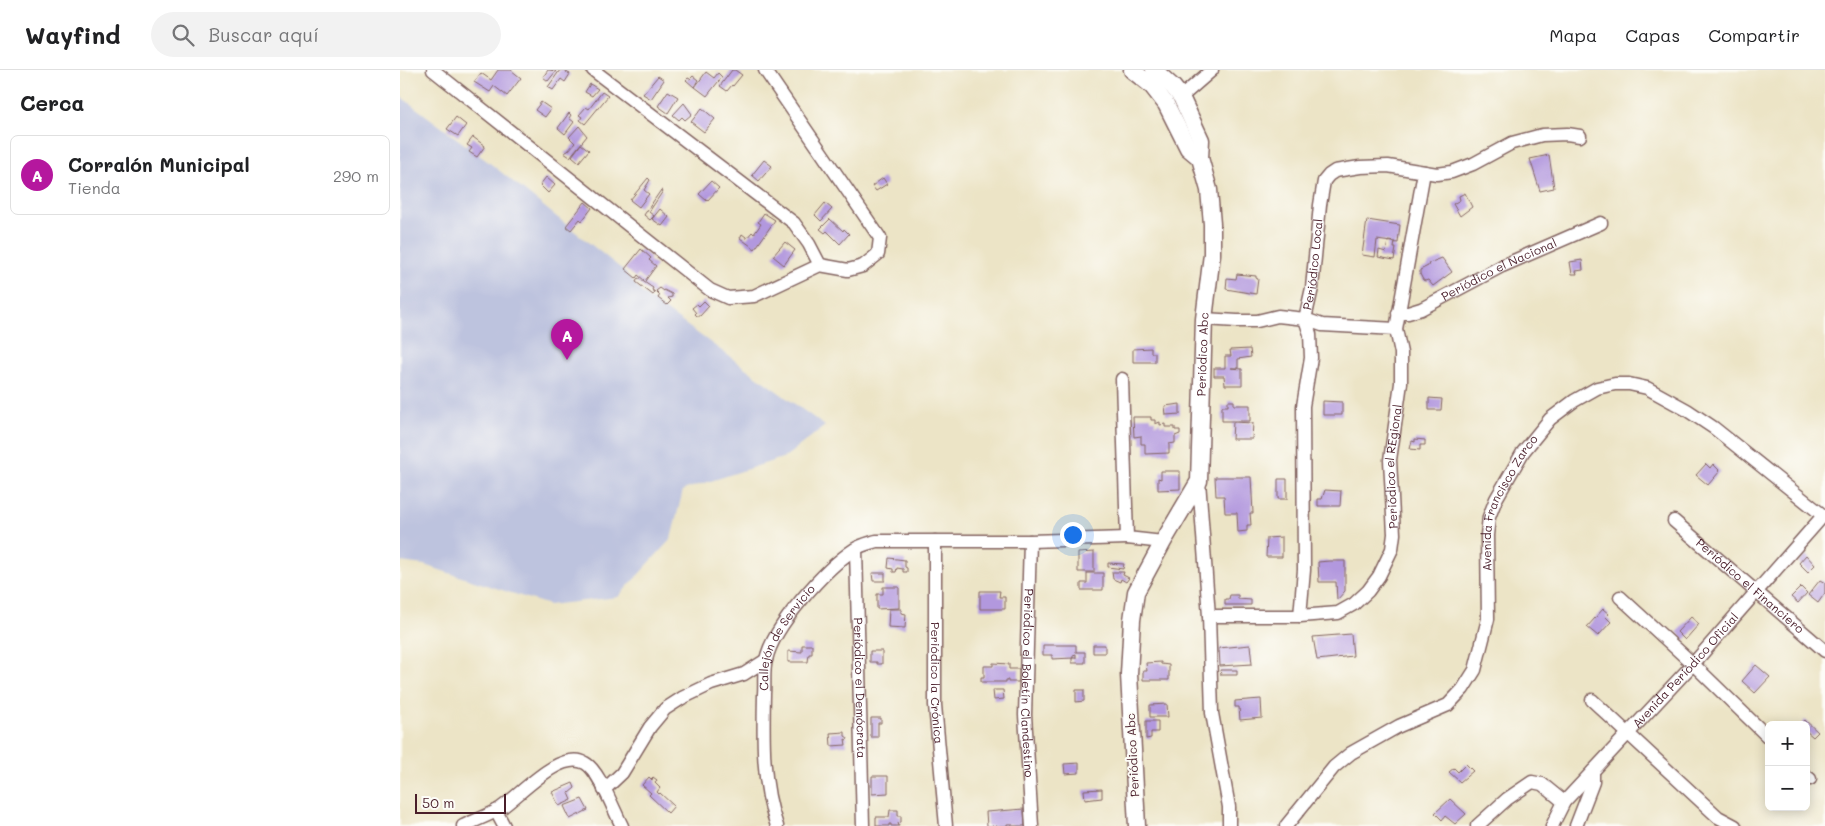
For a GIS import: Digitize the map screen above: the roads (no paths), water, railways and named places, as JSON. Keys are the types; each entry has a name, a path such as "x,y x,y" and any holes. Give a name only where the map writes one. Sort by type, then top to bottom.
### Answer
{"street":[{"path":"433,70 710,290 728,298 754,296 820,265 848,270 863,266 878,254 880,238 765,70"},
{"path":"593,70 794,223 809,244 820,265"},
{"path":"1132,70 1152,86 1166,104 1188,148 1200,158"},
{"path":"1154,70 1181,97 1201,140 1200,158"},
{"path":"1181,97 1212,70"},
{"name":"Periódico Local","path":"1300,616 1304,570 1303,406 1312,358 1310,334 1305,319 1312,288 1324,180 1335,170 1381,166 1437,174 1452,172 1473,164 1512,143 1542,136 1567,134 1580,136"},
{"name":"Periódico Abc","path":"1137,826 1129,674 1132,620 1136,592 1163,542 1200,481 1204,319 1212,254 1212,224 1209,190 1200,158"},
{"name":"Periódico el REgional","path":"1209,616 1300,616 1338,613 1354,604 1368,591 1379,576 1392,548 1394,534 1390,460 1401,383 1401,353 1396,329 1424,172"},
{"name":"Periódico el Nacional","path":"1398,313 1421,310 1502,266 1602,223"},
{"path":"1204,319 1237,322 1257,321 1278,316 1305,319 1322,325 1396,329"},
{"path":"1122,379 1127,538"},
{"name":"Avenida Francisco Zarco","path":"1286,826 1334,767 1351,753 1399,726 1448,705 1464,689 1475,670 1488,619 1487,535 1489,517 1496,499 1523,452 1550,420 1574,401 1597,388 1615,384 1629,384 1646,388 1687,410 1714,428 1824,517"},
{"path":"1200,481 1209,616 1212,713 1229,807 1229,826"},
{"name":"Avenida Periódico Oficial","path":"1552,826 1564,802 1693,664 1755,592 1824,517"},
{"name":"Periódico el Financiero","path":"1674,521 1825,651"},
{"path":"935,541 1127,538 1163,542"},
{"name":"Callejón de Servicio","path":"777,826 770,803 766,777 763,725 766,660 776,633 796,606 834,566 856,549 876,541 935,541"},
{"name":"Periódico la Crónica","path":"935,541 935,705 946,826"},
{"name":"Periódico el Boletín Clandestino","path":"1030,541 1025,715 1032,826"},
{"name":"Periódico el Demócrata","path":"856,549 863,826"},
{"path":"1620,597 1765,734"},
{"path":"604,790 622,773 650,727 665,709 682,698 711,684 744,674 766,660"},
{"path":"1592,700 1718,816 1734,826"},
{"path":"463,826 496,811 547,770 559,763 573,761 585,763 594,772 622,826"},
{"path":"1576,826 1593,782 1593,771"},
{"path":"1477,826 1507,799 1532,782 1542,784 1564,802"},
{"path":"496,811 504,826"}],"place":[{"name":"Corralón Municipal","path":"567,360"}]}
